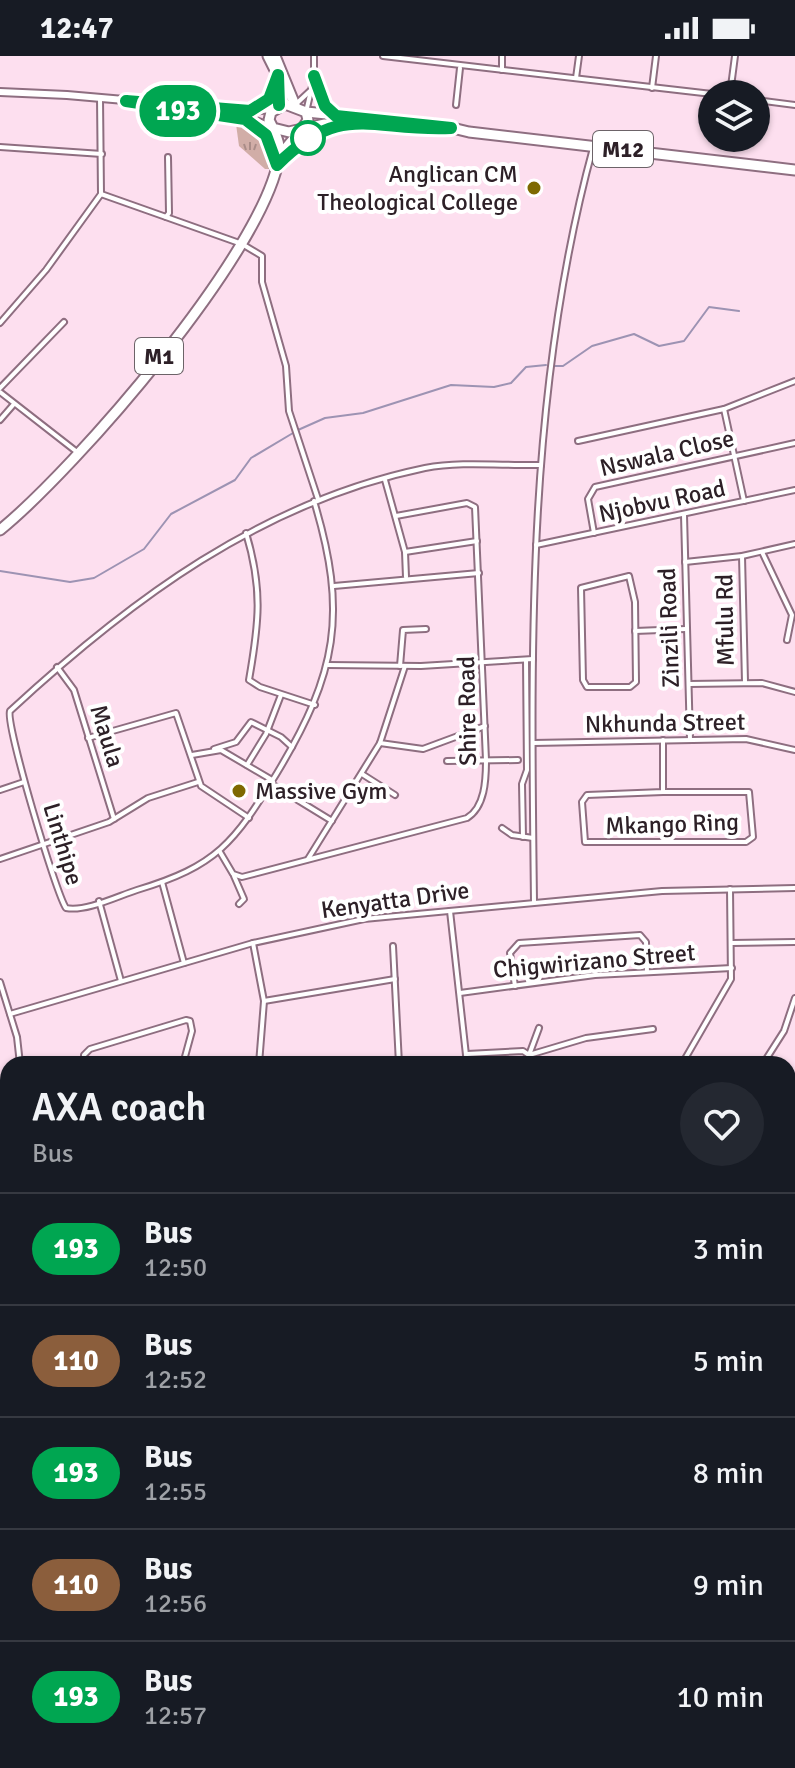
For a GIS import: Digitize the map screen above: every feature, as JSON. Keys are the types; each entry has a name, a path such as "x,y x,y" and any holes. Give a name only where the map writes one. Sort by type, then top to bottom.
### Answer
{"highway":[{"path":"268,56 278,75 277,106 269,116 278,160"},
{"path":"275,56 295,105 277,106"},
{"path":"278,75 269,99 247,115 266,135 278,160"},
{"path":"278,160 336,120 325,106 314,76"},
{"name":"M12","path":"295,105 306,112 336,120 451,128 795,170"},
{"path":"302,129 308,120 306,112"},
{"name":"M12","path":"273,128 289,132 336,120"},
{"name":"M1","path":"0,530 44,492 175,336 242,244 278,160 302,129"}],"main road":[{"path":"0,92 100,98 247,115 273,128"},
{"path":"247,115 277,106"}],"street":[{"path":"306,112 314,76 314,56"},
{"path":"383,56 698,93"},
{"path":"502,56 502,70"},
{"path":"576,78 579,56"},
{"path":"652,88 656,56"},
{"path":"732,80 735,56"},
{"path":"456,105 460,67"},
{"path":"295,105 312,89"},
{"path":"0,323 46,270 101,194 100,98"},
{"path":"770,102 795,105"},
{"path":"534,902 533,659 541,465 551,360 593,146"},
{"path":"0,147 102,154"},
{"path":"167,216 168,157"},
{"path":"101,194 242,244 262,256 262,282 285,362 289,411 316,500"},
{"path":"64,322 0,390 79,453"},
{"path":"578,441 724,409 795,381"},
{"path":"0,420 14,404"},
{"path":"724,409 744,501"},
{"name":"Nswala Close","path":"594,533 587,503 589,492 595,487 795,443"},
{"name":"Linthipe","path":"316,500 334,586 328,665 315,705 249,818 220,852 201,866 162,882 72,909 64,906 25,782 8,713 57,667 135,603 246,533 316,500 428,468 541,465"},
{"path":"385,480 405,552 406,577"},
{"name":"Njobvu Road","path":"536,545 795,490"},
{"name":"Shire Road","path":"233,874 246,877 467,818 475,812 480,800 486,760 486,725 475,507 470,503 396,516"},
{"name":"Zinzili Road","path":"684,515 690,740"},
{"path":"246,533 259,578 260,610 249,680 281,695 315,705"},
{"path":"405,552 477,541"},
{"path":"685,562 742,556 795,544"},
{"path":"762,552 792,615 787,640"},
{"name":"Mfulu Rd","path":"742,556 745,682"},
{"path":"334,586 406,577 479,573"},
{"path":"631,577 635,631 636,684 630,687 586,686 582,587 631,577"},
{"path":"307,860 380,743 402,666 403,630 426,629"},
{"path":"635,631 686,629"},
{"path":"328,665 402,666 533,659"},
{"path":"523,837 522,784 527,770 526,660"},
{"name":"Maula","path":"57,667 72,685 114,819"},
{"path":"689,684 745,682 795,692"},
{"path":"247,765 268,730 281,695"},
{"path":"88,738 176,713 199,782 210,793 249,818"},
{"path":"191,755 236,742 249,723 268,730 292,747"},
{"path":"380,743 423,749 486,725"},
{"name":"Nkhunda Street","path":"533,743 754,739 795,750"},
{"name":"Mkango Ring","path":"663,740 663,792"},
{"path":"214,749 247,765 332,821"},
{"path":"447,761 518,760"},
{"path":"362,774 395,795"},
{"path":"0,790 25,782"},
{"path":"0,859 114,819 148,798 199,782"},
{"name":"Mkango Ring","path":"748,791 752,797 753,837 746,842 585,842 585,796 663,792 748,791"},
{"path":"502,828 508,834 533,838"},
{"path":"220,852 244,899 239,904"},
{"path":"162,882 184,963"},
{"name":"Kenyatta Drive","path":"10,1014 253,943 364,919 534,902 730,889 795,888"},
{"path":"687,1056 719,1005 732,968 730,889"},
{"path":"99,901 121,981"},
{"path":"450,911 467,1054 523,1051 529,1055"},
{"path":"515,986 512,947 545,941 640,935 646,942 647,972"},
{"path":"732,943 795,942"},
{"path":"253,943 264,1001 260,1056"},
{"path":"393,946 399,1056"},
{"name":"Chigwirizano Street","path":"460,993 647,972 732,968"},
{"path":"264,1001 395,979"},
{"path":"0,982 18,1056"},
{"path":"768,1056 784,1031 795,998"},
{"path":"84,1056 90,1049 186,1020 190,1021 192,1031 185,1056"},
{"path":"529,1055 539,1028"},
{"path":"529,1055 586,1038 653,1029"}],"green space":[{"path":"240,117 264,120 274,125 282,136 272,169 265,169 239,146 236,124"}],"waterway":[{"path":"554,366 563,366 592,346 634,334 659,346 684,341 709,307 739,311"},
{"path":"298,430 325,418 363,413 451,385 494,387 511,383 526,367 546,365"},
{"path":"0,571 70,582 94,578 144,549 171,514 235,480 251,458 293,433"}],"bus line":[{"name":"193","path":"279,105 278,75 269,99 250,111 126,101 245,119 266,135 277,165 306,139 337,124 451,128 409,121 336,116 325,106 314,76"}],"place":[{"name":"Anglican CM Theological College","path":"534,188"},
{"name":"Massive Gym","path":"239,791"}]}
